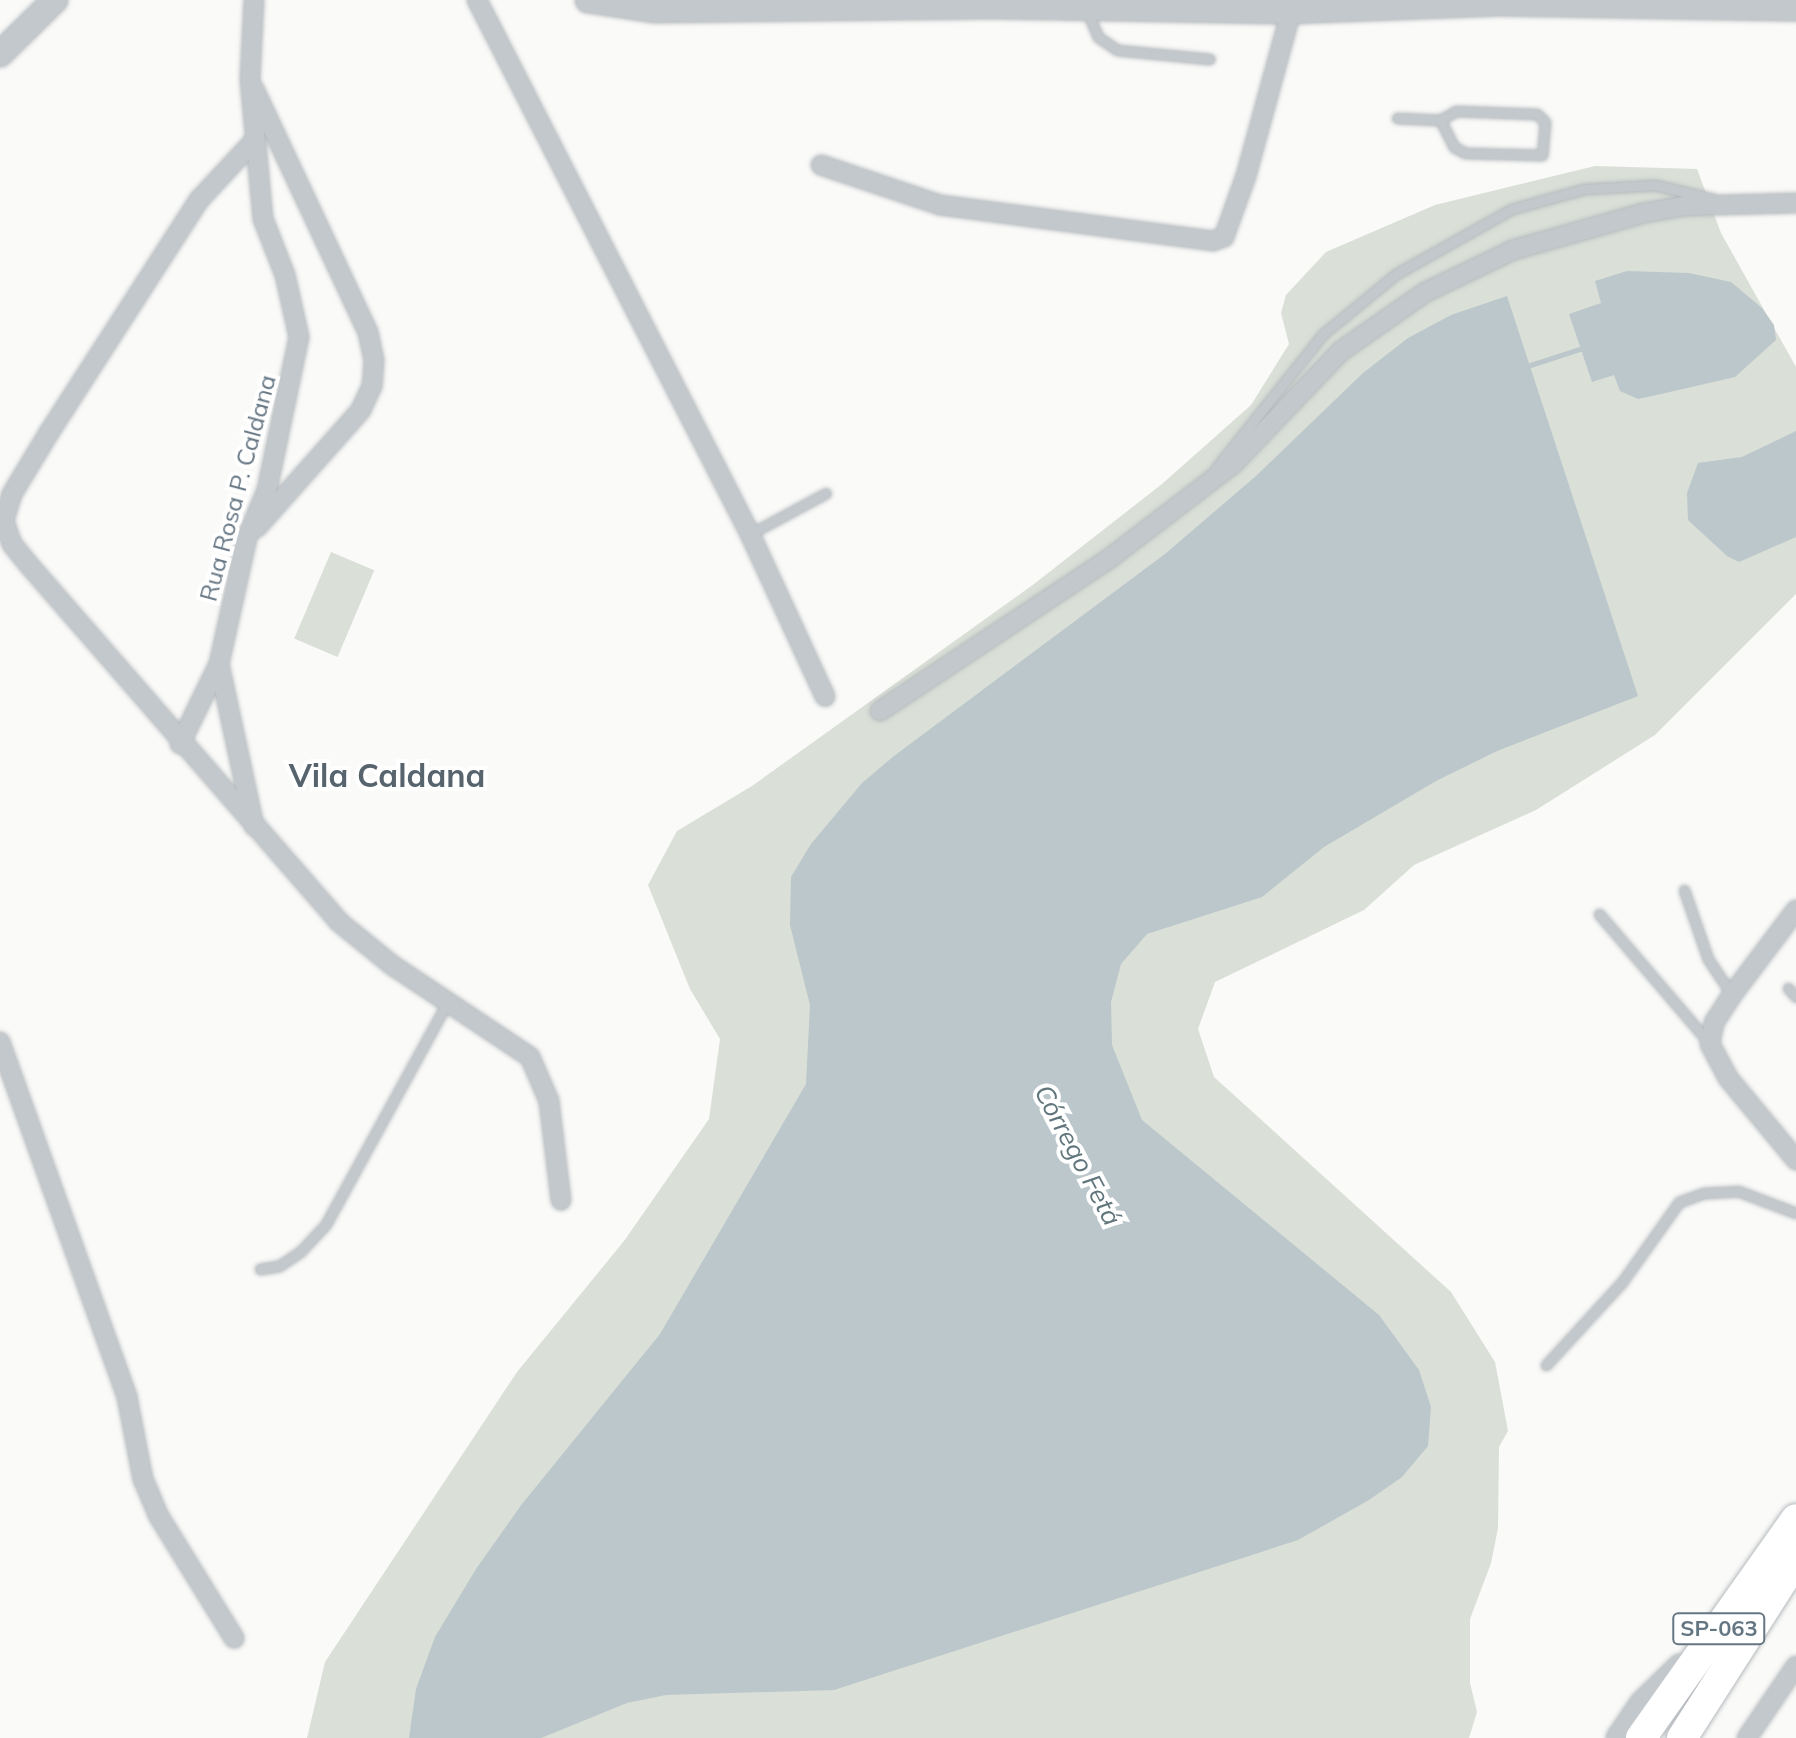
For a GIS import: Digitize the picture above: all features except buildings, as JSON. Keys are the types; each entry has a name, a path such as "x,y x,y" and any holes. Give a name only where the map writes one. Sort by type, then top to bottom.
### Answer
{"main road":[{"name":"SP-063","path":"1641,1738 1796,1519"},
{"name":"SP-063","path":"1683,1737 1796,1560"}],"street":[{"path":"0,54 55,0"},
{"name":"Rua Rosa P. Caldana","path":"180,744 219,664 247,538 267,490 299,337 285,275 263,219 253,142 250,79 254,0"},
{"path":"477,0 750,534 825,696"},
{"path":"588,0 655,10 808,4 1291,11 1495,3 1796,8"},
{"path":"821,165 940,205 1213,241 1224,237 1246,176 1291,11"},
{"path":"247,538 352,423 372,386 374,360 368,332 250,79"},
{"path":"253,142 199,200 50,431 12,494 4,521 12,544 180,744 339,922 392,965 530,1057 539,1071 549,1101 561,1200"},
{"path":"880,711 1109,559 1198,491 1233,464 1341,351 1426,292 1513,250 1615,221 1683,206 1796,203"},
{"path":"219,664 254,828"},
{"path":"1796,910 1714,1023 1710,1044 1728,1078 1796,1160"},
{"path":"0,1042 127,1397 143,1479 158,1515 234,1638"},
{"path":"1619,1738 1643,1703 1717,1632"},
{"path":"1747,1738 1796,1666"}],"lane":[{"path":"1086,7 1098,37 1117,50 1210,59"},
{"path":"1397,118 1440,120 1456,111 1537,114 1545,122 1542,155 1465,153 1454,147 1440,120"},
{"path":"1198,491 1323,334 1396,274 1512,209 1584,189 1655,185 1736,204"},
{"path":"750,534 826,493"},
{"path":"1684,890 1708,959 1732,995"},
{"path":"1599,914 1710,1044"},
{"path":"1788,988 1796,997"},
{"path":"260,1269 279,1266 300,1252 326,1224 402,1093 448,1001"},
{"path":"1546,1365 1613,1293 1679,1202 1704,1193 1738,1191 1796,1213"}],"shaded area":[{"path":"1595,166 1697,169 1721,233 1796,367 1796,594 1655,735 1536,810 1414,865 1364,910 1215,982 1198,1029 1214,1077 1451,1292 1495,1362 1508,1431 1499,1447 1498,1528 1491,1563 1470,1619 1470,1683 1477,1712 1469,1738 307,1738 325,1662 517,1372 624,1241 709,1119 720,1039 690,989 648,885 677,831 752,786 1034,584 1162,484 1251,405 1289,344 1281,313 1286,295 1326,252 1435,205"},
{"path":"331,552 374,570 338,657 294,639"}],"water":[{"path":"1627,271 1689,273 1731,282 1762,308 1774,325 1776,340 1735,377 1661,394 1638,399 1620,391 1614,375 1592,382 1569,314 1601,303 1595,281"},
{"path":"1507,296 1638,696 1497,751 1436,781 1324,847 1262,897 1147,934 1121,964 1111,1002 1112,1045 1142,1120 1379,1315 1419,1370 1431,1407 1428,1446 1402,1477 1369,1500 1298,1540 834,1690 666,1695 627,1703 541,1738 409,1738 416,1689 435,1637 476,1569 522,1504 660,1334 806,1084 810,1005 790,925 791,877 811,844 862,783 1165,554 1256,476 1363,373 1408,338 1451,315"},
{"path":"1796,431 1796,537 1739,562 1727,556 1688,520 1687,493 1698,463 1742,457"}],"waterway":[{"name":"Córrego Fetá","path":"1524,367 1583,348"}],"district":[{"name":"Vila Caldana","path":"387,775"}]}
